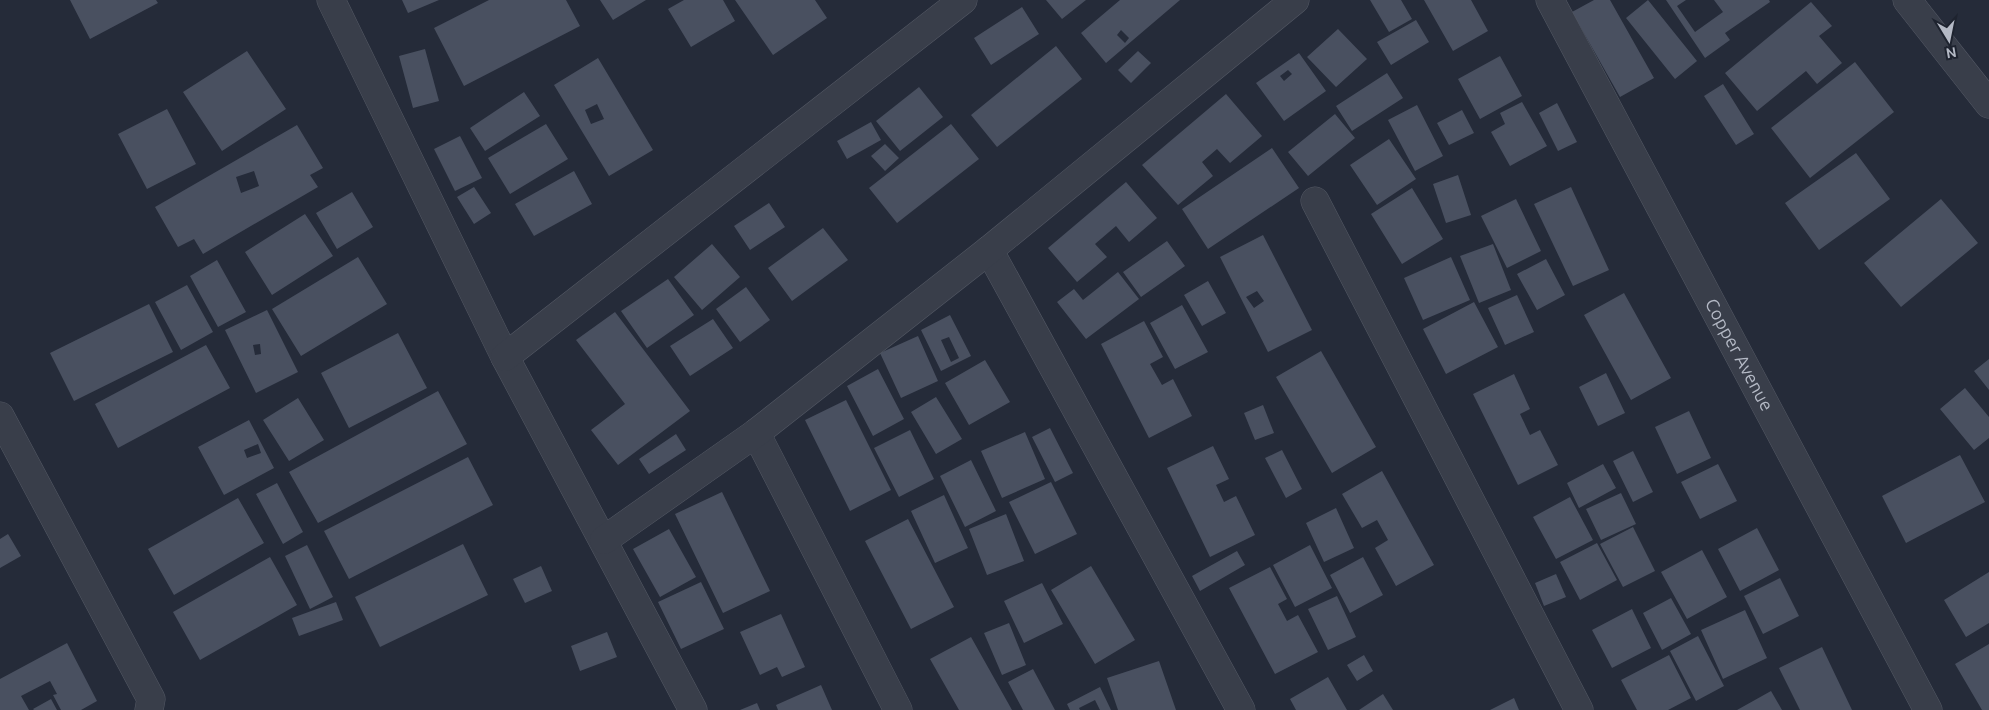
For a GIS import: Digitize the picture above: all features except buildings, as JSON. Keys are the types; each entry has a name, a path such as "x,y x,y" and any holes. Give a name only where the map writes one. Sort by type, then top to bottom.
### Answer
{"street":[{"path":"331,0 505,357 693,710"},
{"path":"505,357 932,9 963,0"},
{"path":"604,540 756,432 989,250 1295,0"},
{"name":"Copper Avenue","path":"1550,0 1928,710"},
{"path":"1907,0 1989,104"},
{"path":"1315,201 1579,710"},
{"path":"989,250 1241,710"},
{"path":"0,416 151,699 149,710"},
{"path":"756,432 898,710"}]}
